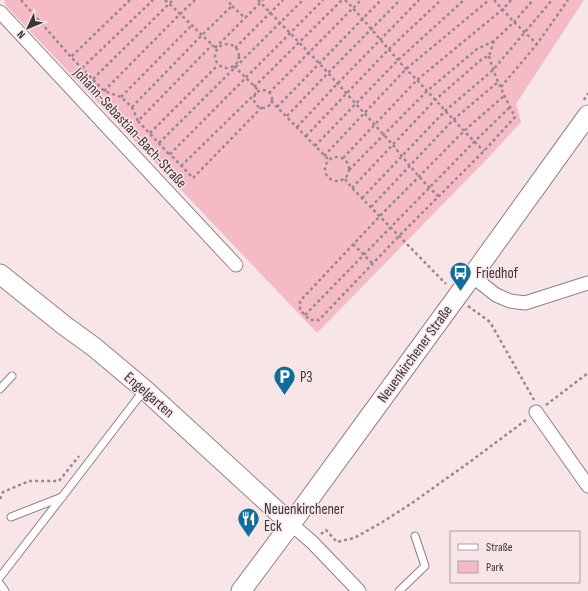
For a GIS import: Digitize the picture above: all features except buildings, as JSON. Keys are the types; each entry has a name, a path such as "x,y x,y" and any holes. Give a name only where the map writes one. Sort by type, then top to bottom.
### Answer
{"main road":[{"name":"Neuenkirchener Straße","path":"241,591 291,524 453,293 472,276 588,115"},
{"name":"Engelgarten","path":"0,274 144,389 291,524"}],"street":[{"name":"Johann-Sebastian-Bach-Straße","path":"0,12 236,265"},
{"path":"472,276 496,295 510,301 525,303 588,283"},
{"path":"538,411 588,486"},
{"path":"291,524 312,542 359,591"}],"lane":[{"path":"0,389 12,376"},
{"path":"0,577 144,389"},
{"path":"10,517 62,496"},
{"path":"399,591 426,566 415,536"},
{"path":"0,584 5,591"}],"path":[{"path":"21,0 71,57 104,91 121,97 132,107 138,121 193,178 262,107"},
{"path":"71,57 130,0"},
{"path":"82,68 153,0"},
{"path":"165,0 216,48"},
{"path":"93,79 173,0"},
{"path":"104,91 195,0"},
{"path":"227,0 245,18"},
{"path":"235,48 283,0"},
{"path":"159,143 303,0"},
{"path":"170,154 323,0"},
{"path":"254,87 342,0"},
{"path":"345,0 363,18 406,69 484,151"},
{"path":"269,93 362,0"},
{"path":"276,107 381,0"},
{"path":"287,116 371,28 400,0"},
{"path":"297,127 419,0"},
{"path":"306,136 389,49 441,0"},
{"path":"315,146 398,60 464,0"},
{"path":"324,156 406,69 490,0"},
{"path":"494,0 537,44"},
{"path":"511,0 417,80 343,158 329,160 325,169 330,180 338,182 345,179 350,170 427,91 477,49 494,41 514,22 533,0"},
{"path":"362,198 445,111 492,70 552,0"},
{"path":"501,87 537,44 568,0"},
{"path":"234,67 223,68 218,65 214,56 216,48 260,1 310,53 393,145 429,188 439,197"},
{"path":"132,107 232,6"},
{"path":"121,97 192,25"},
{"path":"494,41 489,56 492,70 505,95 515,117 484,151 399,236 319,320 310,320 300,310 300,301 380,216 464,131 505,95"},
{"path":"216,48 224,44 228,44 238,51 239,59 234,67"},
{"path":"138,121 212,45"},
{"path":"352,188 435,100 482,59 489,56"},
{"path":"150,133 218,65"},
{"path":"234,67 259,91"},
{"path":"371,207 453,120 498,82"},
{"path":"181,166 256,93 262,90 266,90 269,93 272,97 268,106 264,108 259,107 255,103 254,98 256,93"},
{"path":"271,101 329,160"},
{"path":"305,315 390,227 510,107"},
{"path":"343,158 348,164 350,170"},
{"path":"345,179 453,293 490,322 538,411"},
{"path":"353,244 373,264"},
{"path":"312,542 326,530 337,542 354,538 381,523 464,466 588,373"},
{"path":"0,499 3,492 29,481 59,481 83,450"}],"green space":[{"path":"4,0 584,0 516,104 521,122 488,158 317,333 6,6"}],"place":[{"name":"Friedhof","path":"460,292"},
{"name":"P3","path":"285,396"},
{"name":"Neuenkirchener Eck","path":"249,538"}]}
